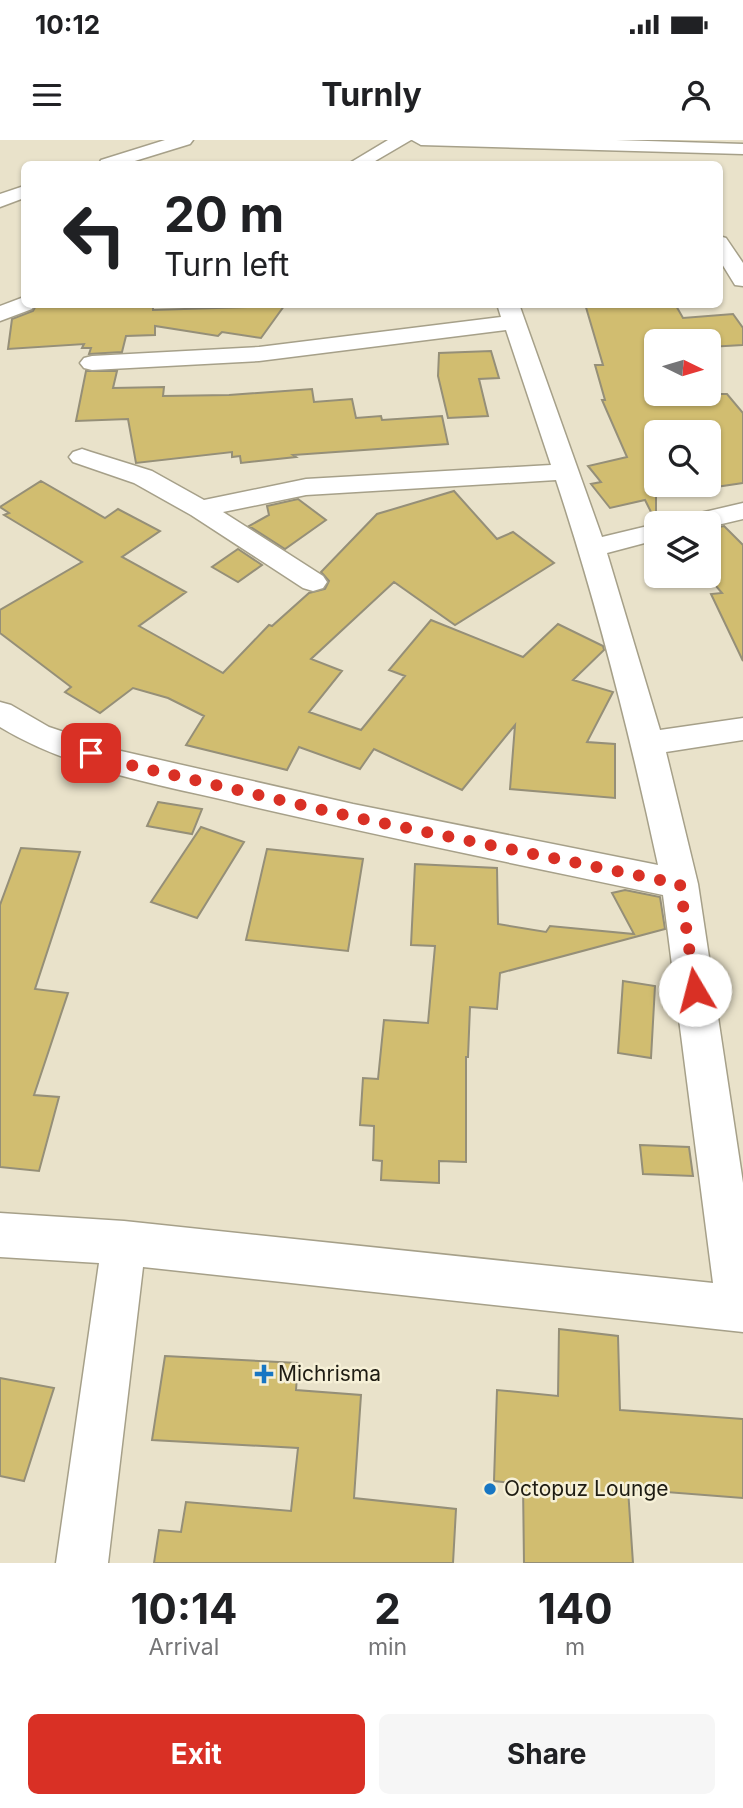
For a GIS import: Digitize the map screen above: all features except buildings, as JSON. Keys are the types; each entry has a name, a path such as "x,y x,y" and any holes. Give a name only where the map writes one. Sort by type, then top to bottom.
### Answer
{"street":[{"path":"118,161 184,140"},
{"path":"363,161 402,140"},
{"path":"421,140 639,142 743,149"},
{"path":"449,142 457,161"},
{"path":"0,201 21,193"},
{"path":"723,241 743,241"},
{"path":"723,248 743,280"},
{"path":"0,314 21,305"},
{"path":"0,1235 124,1243 741,1309 680,884 649,743 592,548 511,313 259,354 92,363"},
{"path":"82,457 143,477 201,509 313,582"},
{"path":"201,509 306,488 567,472"},
{"path":"721,516 743,511"},
{"path":"592,548 644,536"},
{"path":"0,713 38,736 117,762 353,817 680,884"},
{"path":"649,743 743,729"},
{"path":"82,1563 124,1243"}],"place":[{"name":"Michrisma","path":"264,1374"},
{"name":"Octopuz Lounge","path":"490,1489"}],"route":[{"path":"91,753 117,762 353,817 680,884 695,990"}]}
